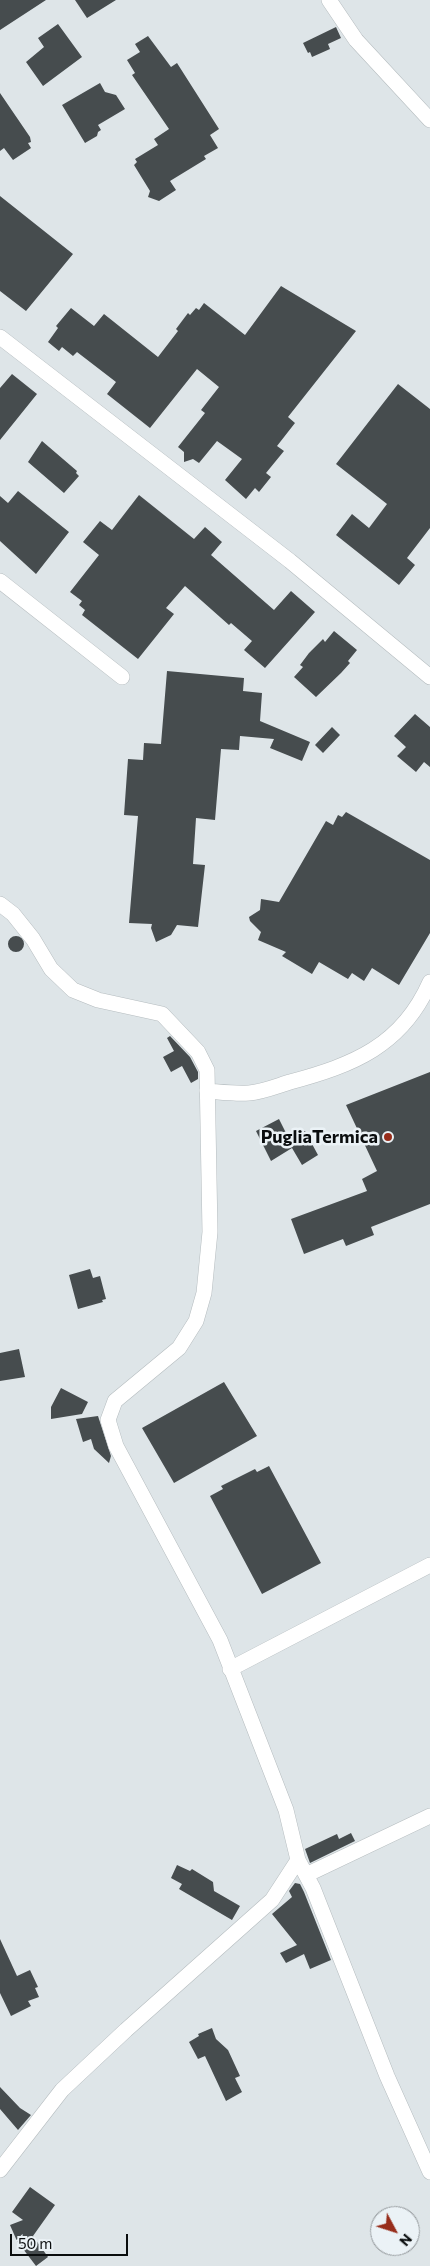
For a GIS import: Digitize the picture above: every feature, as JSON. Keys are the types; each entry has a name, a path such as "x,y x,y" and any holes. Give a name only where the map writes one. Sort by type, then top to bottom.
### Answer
{"street":[{"path":"329,0 356,40 430,120"},
{"path":"0,337 290,561 430,677"},
{"path":"0,582 122,677"},
{"path":"0,904 13,914 33,939 51,968 73,990 98,1000 162,1014 186,1037 201,1056 207,1070 210,1232 204,1293 196,1321 179,1348 115,1401 108,1420 116,1446 220,1640 286,1810 298,1860 306,1875 387,2076 430,2172"},
{"path":"207,1092 250,1093 311,1076 359,1058 387,1042 408,1021 422,1001 430,982"},
{"path":"230,1668 430,1565"},
{"path":"306,1875 430,1816"},
{"path":"0,2170 62,2090 126,2030 272,1900 298,1860"}],"building":[{"path":"0,0 46,0 0,30"},
{"path":"75,0 116,0 87,18"},
{"path":"58,24 82,57 43,86 26,62 44,47 38,38"},
{"path":"336,27 341,38 328,44 330,49 312,57 303,43"},
{"path":"148,36 171,67 177,63 219,129 210,135 218,148 204,156 206,159 170,181 176,190 159,201 148,197 150,191 134,165 137,162 135,159 158,145 154,139 169,129 132,75 135,73 127,60 140,52 135,44"},
{"path":"100,83 105,92 116,95 125,109 98,125 101,130 97,136 85,143 62,105"},
{"path":"0,93 30,137 31,142 28,143 31,148 13,160 4,148 0,151"},
{"path":"0,196 73,254 26,311 0,291"},
{"path":"281,286 356,331 288,417 295,423 277,446 284,451 266,473 271,477 259,492 255,488 246,499 225,480 242,459 217,441 199,463 193,459 184,462 184,452 178,447 205,413 201,410 219,387 197,369 150,428 107,394 116,382 77,352 73,356 62,347 59,351 48,342 58,328 56,326 71,308 94,326 104,314 158,357 178,331 176,329 188,313 190,315 196,308 199,310 204,303 245,335"},
{"path":"12,374 37,394 0,440 0,388"},
{"path":"398,384 430,409 430,528 407,558 415,565 399,585 336,535 352,514 369,528 387,504 336,464"},
{"path":"42,441 77,471 76,473 79,476 64,493 28,462"},
{"path":"18,491 69,532 36,574 0,541 0,496 8,503"},
{"path":"139,495 194,539 205,527 222,542 211,555 274,610 291,591 315,612 265,668 244,650 252,641 231,623 229,625 185,586 166,608 174,614 138,659 82,615 85,610 79,605 82,601 70,592 99,555 83,542 100,521 112,530"},
{"path":"334,631 357,650 348,661 350,663 316,697 294,677 303,667 300,665 309,653 323,639 325,642"},
{"path":"167,671 244,678 243,691 262,693 260,721 310,742 302,761 270,748 274,739 240,736 239,750 221,749 215,820 196,818 193,864 205,865 198,927 177,925 171,935 156,942 151,928 152,924 129,923 138,816 124,815 128,759 143,760 144,743 161,744"},
{"path":"415,714 430,727 430,767 424,762 416,772 397,756 406,747 394,736"},
{"path":"332,727 340,735 323,753 315,745"},
{"path":"346,812 430,860 430,933 399,985 372,968 364,981 352,973 348,979 319,962 312,974 282,956 286,952 258,940 261,932 250,921 249,917 260,910 261,899 279,902 326,821 333,825 338,815 342,817"},
{"path":"13,936 19,936 24,941 22,950 13,952 8,947 8,941"},
{"path":"170,1036 190,1057 198,1072 198,1079 191,1083 182,1066 171,1072 163,1057 174,1051 167,1038"},
{"path":"430,1072 430,1204 371,1227 374,1235 346,1246 343,1239 304,1254 291,1219 367,1191 362,1179 377,1171 346,1105"},
{"path":"279,1119 289,1139 305,1131 318,1155 302,1165 292,1148 271,1161 256,1131"},
{"path":"90,1269 93,1278 100,1276 106,1299 102,1300 103,1302 78,1309 69,1275"},
{"path":"19,1349 25,1377 0,1381 0,1353"},
{"path":"224,1382 257,1436 174,1483 142,1428"},
{"path":"61,1388 88,1402 82,1414 51,1419 51,1407"},
{"path":"98,1416 111,1456 109,1463 94,1449 91,1439 83,1442 76,1419"},
{"path":"269,1466 321,1563 262,1594 210,1496 223,1489 221,1486 255,1469 257,1472"},
{"path":"351,1833 355,1841 310,1863 305,1849 337,1834 339,1839"},
{"path":"177,1865 190,1871 192,1869 213,1882 214,1891 240,1906 232,1920 179,1889 182,1884 171,1878"},
{"path":"295,1883 300,1884 304,1892 331,1960 310,1969 304,1954 286,1963 280,1953 297,1945 272,1914 292,1897 289,1891"},
{"path":"0,1939 17,1976 30,1970 38,1987 35,1988 39,1997 28,2001 31,2006 11,2016 0,1993"},
{"path":"212,2028 216,2039 228,2050 240,2076 235,2078 242,2092 226,2101 205,2056 198,2059 189,2042 199,2036 198,2034"},
{"path":"0,2087 20,2108 31,2115 18,2130 0,2109"},
{"path":"30,2187 55,2205 33,2236 48,2257 36,2266 17,2241 10,2225 23,2220 12,2212"}],"place":[{"name":"PugliaTermica","path":"388,1137"}]}
